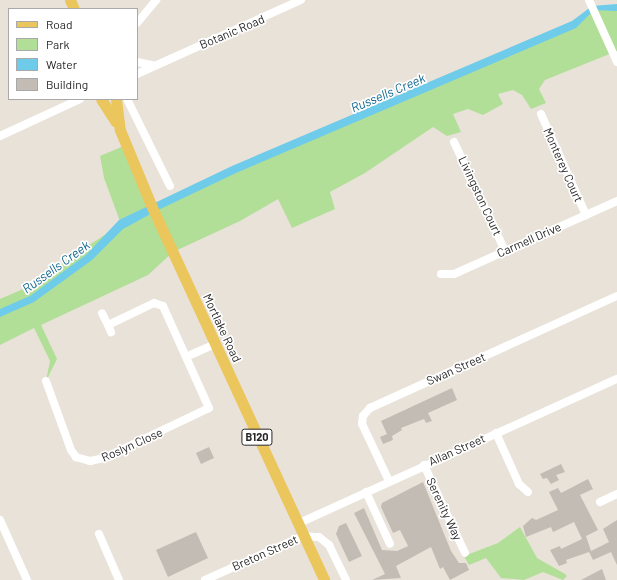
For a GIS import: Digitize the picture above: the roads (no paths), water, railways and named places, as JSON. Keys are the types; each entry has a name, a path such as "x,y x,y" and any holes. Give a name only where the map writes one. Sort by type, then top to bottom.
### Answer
{"main road":[{"name":"Mortlake Road","path":"102,100 120,130 215,344 324,580"},
{"name":"Mortlake Road","path":"116,100 120,130"}],"street":[{"path":"138,22 156,0"},
{"name":"Botanic Road","path":"138,73 158,63 302,0"},
{"path":"590,2 617,62"},
{"path":"138,62 158,63"},
{"name":"Botanic Road","path":"138,68 158,63"},
{"path":"51,111 68,100"},
{"path":"0,136 51,111 78,100"},
{"path":"127,100 170,186"},
{"name":"Monterey Court","path":"541,114 586,215"},
{"name":"Livingston Court","path":"454,142 505,251"},
{"name":"Carmell Drive","path":"441,274 454,274 617,201"},
{"name":"Swan Street","path":"389,481 362,424 363,416 370,408 617,296"},
{"name":"Roslyn Close","path":"46,381 71,450 83,460 97,461 209,408 188,356 160,303 110,329 102,314"},
{"path":"188,356 215,344"},
{"name":"Allan Street","path":"297,524 424,465 617,380"},
{"path":"496,433 519,484 528,492"},
{"name":"Serenity Way","path":"424,465 464,555"},
{"path":"366,492 390,544"},
{"path":"600,502 617,494"},
{"path":"0,520 27,580"},
{"path":"99,534 119,580"},
{"path":"303,536 319,537 329,545 346,580"},
{"name":"Breton Street","path":"205,580 303,536"}],"water":[{"path":"617,4 617,11 594,10 576,28 236,173 154,212 123,229 92,260 34,302 0,317 0,309 30,296 86,255 119,220 232,166 572,21 592,6"}],"water label":[{"name":"Russells Creek","path":"388,93"},
{"name":"Russells Creek","path":"56,267"}]}
